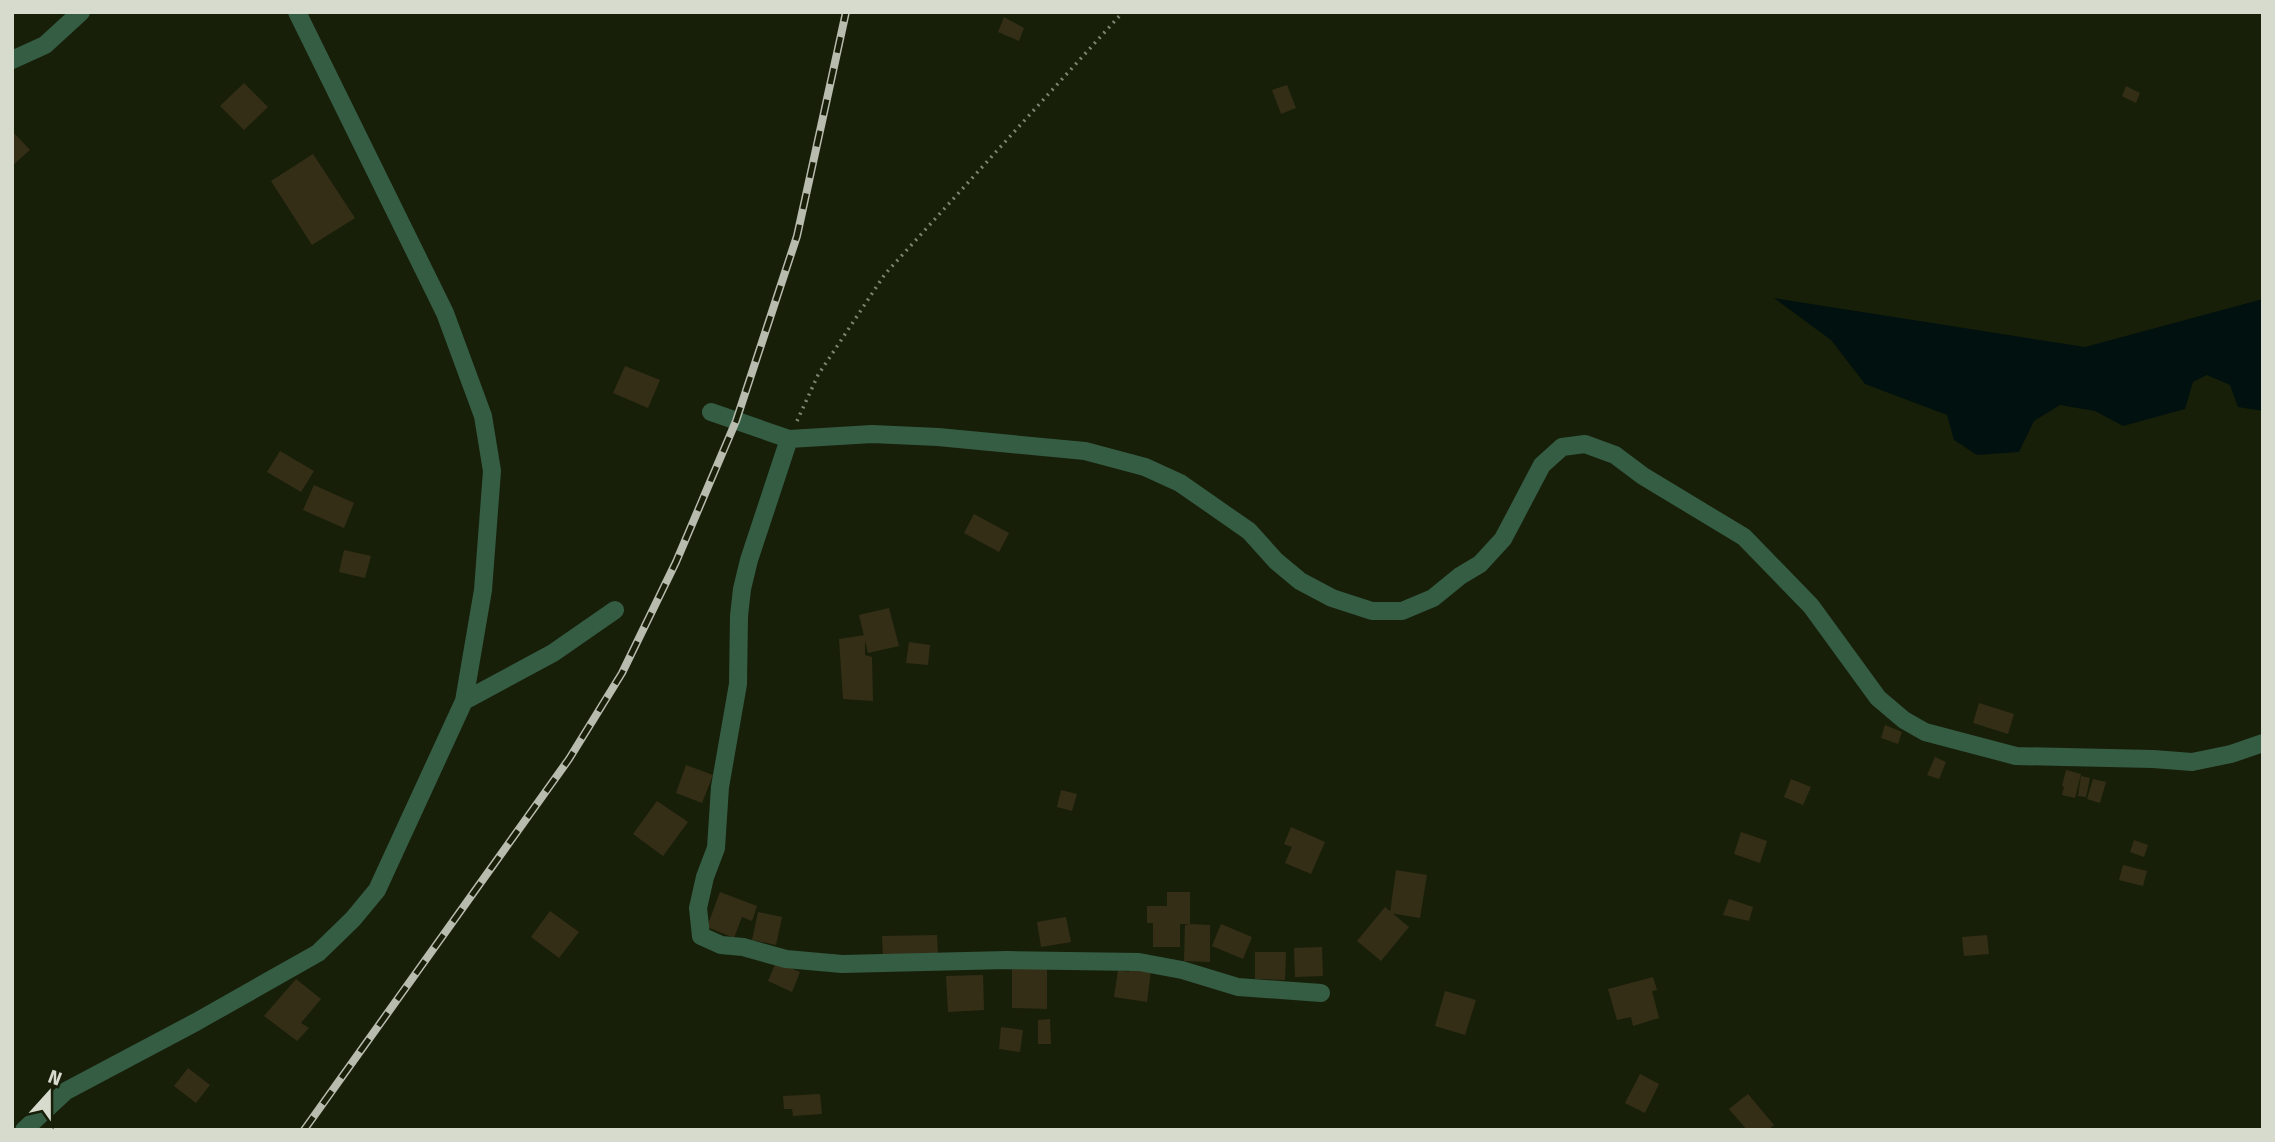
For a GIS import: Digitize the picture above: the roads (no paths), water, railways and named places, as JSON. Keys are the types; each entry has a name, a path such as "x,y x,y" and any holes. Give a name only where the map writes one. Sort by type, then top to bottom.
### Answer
{"street":[{"path":"12,60 46,45 81,12"},
{"path":"24,1130 66,1091 318,953 353,919 377,890 464,701 483,590 492,471 483,416 446,313 297,12"},
{"path":"711,412 789,439 872,434 938,437 1085,451 1145,467 1180,483 1249,531 1276,561 1300,581 1332,598 1372,611 1402,611 1433,598 1480,564 1503,539 1542,465 1562,447 1586,444 1615,455 1643,476 1744,537 1811,606 1878,698 1925,732 2017,756 2192,762 2231,754 2263,743"},
{"path":"789,439 742,589 738,684 720,787 716,848 705,877 698,908 701,936 721,945 743,947 786,959 842,964 1007,960 1139,962 1182,970 1238,987 1321,993"},
{"path":"464,701 553,653 615,610"}],"railway":[{"path":"304,1130 569,759 622,673 676,562 736,421 797,236 846,12"}]}
